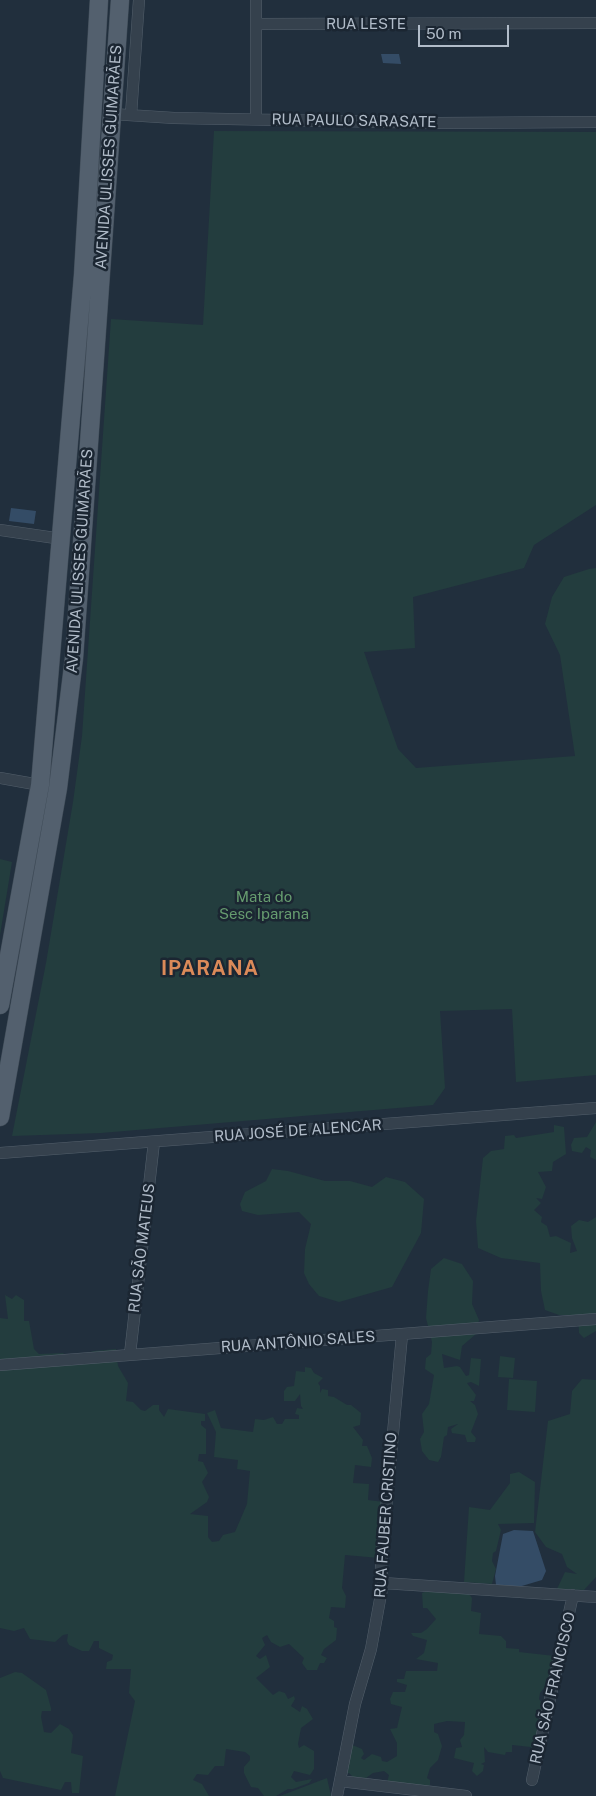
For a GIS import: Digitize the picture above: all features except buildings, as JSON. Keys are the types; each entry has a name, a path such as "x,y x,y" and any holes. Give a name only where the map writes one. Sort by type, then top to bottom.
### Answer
{"main road":[{"path":"99,2 119,3"},
{"name":"AVENIDA ULISSES GUIMARÃES","path":"0,1005 40,786 83,275 99,2"},
{"name":"AVENIDA ULISSES GUIMARÃES","path":"0,1117 57,798 74,658 119,3"}],"street":[{"path":"131,115 139,0"},
{"path":"256,0 256,119"},
{"name":"RUA LESTE","path":"256,24 596,23"},
{"name":"RUA PAULO SARASATE","path":"112,114 439,123 596,122"},
{"path":"0,530 62,539"},
{"path":"0,778 40,786"},
{"name":"RUA JOSÉ DE ALENCAR","path":"0,1153 596,1108"},
{"name":"RUA SÃO MATEUS","path":"130,1354 154,1142"},
{"name":"RUA ANTÔNIO SALES","path":"0,1365 596,1319"},
{"name":"RUA FAUBER CRISTINO","path":"337,1796 356,1704 371,1649 383,1583 382,1555 402,1335"},
{"path":"383,1583 596,1597"},
{"name":"RUA SÃO FRANCISCO","path":"532,1780 573,1595"},
{"path":"340,1781 466,1796"}],"green space":[{"name":"Mata do Sesc Iparana","path":"214,131 596,132 596,505 534,545 524,568 413,597 415,648 364,652 398,749 416,768 575,756 560,655 545,624 552,597 564,577 596,568 596,1075 516,1082 512,1009 440,1011 445,1088 433,1105 101,1133 12,1136 46,963 82,736 111,319 203,325"},
{"path":"0,859 12,862 0,935"},
{"path":"596,1122 596,1160 590,1157 591,1150 586,1147 582,1153 572,1151 571,1145 574,1138 587,1137"},
{"path":"554,1125 564,1127 566,1154 553,1162 552,1171 538,1172 546,1187 542,1199 536,1198 541,1203 534,1210 542,1217 541,1222 547,1226 550,1237 556,1236 571,1243 570,1253 577,1251 572,1238 571,1226 579,1220 588,1222 596,1217 596,1331 584,1338 579,1333 578,1315 559,1315 545,1310 541,1291 540,1263 501,1258 478,1248 476,1221 483,1158 491,1151 504,1149 505,1136 514,1135 516,1138 554,1132"},
{"path":"272,1169 288,1171 325,1181 350,1181 372,1187 386,1177 405,1182 424,1199 421,1233 392,1287 339,1302 319,1296 309,1284 304,1273 305,1249 311,1224 299,1212 258,1215 242,1211 240,1204 245,1192 266,1181"},
{"path":"444,1258 462,1264 473,1281 472,1304 479,1320 476,1334 462,1346 460,1360 442,1354 444,1368 460,1367 466,1376 469,1375 471,1358 481,1359 479,1386 471,1382 467,1383 476,1395 474,1401 470,1401 475,1405 478,1414 471,1432 476,1438 475,1442 467,1442 465,1435 452,1433 451,1429 458,1424 448,1427 447,1435 444,1437 441,1457 438,1462 429,1460 422,1451 420,1439 424,1432 422,1414 429,1404 434,1375 425,1369 426,1358 431,1354 432,1342 426,1318 428,1291 431,1269"},
{"path":"5,1295 12,1299 16,1295 24,1300 24,1321 29,1321 34,1349 39,1354 63,1353 68,1358 94,1351 116,1349 118,1366 128,1383 126,1401 133,1402 141,1410 145,1411 153,1405 159,1405 159,1410 164,1417 168,1409 205,1414 205,1421 201,1421 201,1425 206,1429 206,1454 199,1454 198,1461 203,1462 208,1473 202,1482 209,1497 207,1502 190,1514 208,1516 208,1537 212,1542 219,1541 223,1535 235,1532 247,1504 250,1471 237,1469 238,1460 214,1457 216,1432 207,1413 215,1410 221,1428 253,1432 255,1419 264,1420 273,1417 277,1424 282,1424 285,1419 299,1419 299,1415 295,1414 297,1408 303,1409 300,1394 295,1401 284,1401 284,1391 287,1387 294,1386 296,1371 305,1372 305,1367 311,1368 314,1373 323,1378 318,1383 320,1393 322,1389 328,1390 328,1396 351,1405 361,1413 360,1425 353,1427 363,1440 362,1446 367,1446 372,1458 371,1467 355,1465 353,1483 369,1484 368,1500 384,1502 379,1558 345,1555 342,1588 346,1596 345,1608 331,1607 329,1618 334,1621 334,1627 337,1628 336,1640 324,1649 321,1655 327,1658 324,1663 320,1663 317,1670 307,1670 302,1663 304,1658 289,1644 280,1647 271,1642 267,1635 262,1638 265,1645 256,1656 260,1659 266,1655 270,1667 256,1678 273,1695 279,1691 285,1693 288,1699 294,1696 295,1699 291,1706 300,1712 302,1706 307,1709 313,1719 301,1728 298,1744 299,1748 304,1745 314,1751 314,1769 310,1775 294,1771 291,1777 296,1782 312,1779 309,1783 288,1789 276,1796 264,1796 258,1788 251,1787 244,1773 244,1767 250,1760 250,1756 245,1752 226,1749 224,1766 215,1766 208,1775 197,1774 193,1780 202,1784 209,1796 115,1796 135,1701 129,1693 131,1669 106,1669 107,1662 112,1660 113,1655 99,1648 99,1641 94,1641 89,1651 82,1651 69,1645 67,1641 68,1634 63,1635 55,1642 30,1639 24,1628 14,1631 0,1628 0,1318 8,1319"},
{"path":"500,1356 515,1358 513,1378 498,1377"},
{"path":"509,1379 537,1381 535,1412 507,1410"},
{"path":"582,1379 596,1380 596,1577 584,1590 557,1589 565,1572 577,1574 567,1567 562,1554 546,1547 535,1532 548,1421 570,1414 572,1391"},
{"path":"519,1472 535,1482 534,1523 498,1524 501,1530 496,1551 493,1553 492,1561 496,1569 492,1584 464,1582 469,1507 490,1510 510,1483 510,1474"},
{"path":"427,1591 467,1591 472,1598 471,1611 481,1613 479,1634 501,1636 506,1641 506,1648 519,1649 519,1652 555,1656 553,1670 548,1675 553,1677 540,1693 539,1699 546,1708 532,1760 530,1757 531,1747 512,1745 512,1752 506,1752 505,1755 488,1752 484,1747 485,1762 481,1764 484,1765 483,1771 477,1776 472,1771 474,1763 454,1758 456,1748 462,1747 460,1740 464,1735 465,1722 447,1721 434,1724 434,1732 438,1734 442,1746 438,1760 430,1768 427,1778 430,1780 430,1785 424,1787 387,1783 389,1775 384,1771 373,1773 366,1778 353,1777 349,1773 345,1774 350,1744 362,1749 364,1754 361,1758 364,1760 372,1754 381,1757 382,1761 387,1762 397,1756 397,1743 390,1729 397,1728 402,1707 391,1704 390,1699 393,1692 405,1692 407,1685 397,1682 397,1679 404,1679 406,1671 437,1671 438,1663 416,1659 424,1653 427,1640 413,1636 411,1633 421,1633 436,1619 427,1608 423,1608 422,1593"},
{"path":"15,1672 22,1673 46,1690 51,1711 42,1711 41,1717 44,1732 51,1733 60,1724 69,1729 73,1735 71,1753 83,1756 79,1793 72,1793 71,1782 65,1782 61,1790 3,1778 0,1771 0,1678"},
{"path":"327,1778 331,1796 280,1796"}],"water":[{"path":"381,54 399,54 401,64 383,63"},
{"path":"11,508 36,511 34,524 9,521"},
{"path":"514,1530 533,1531 546,1571 542,1580 515,1588 496,1585 495,1576 503,1534"}],"district":[{"name":"IPARANA","path":"210,969"}]}
